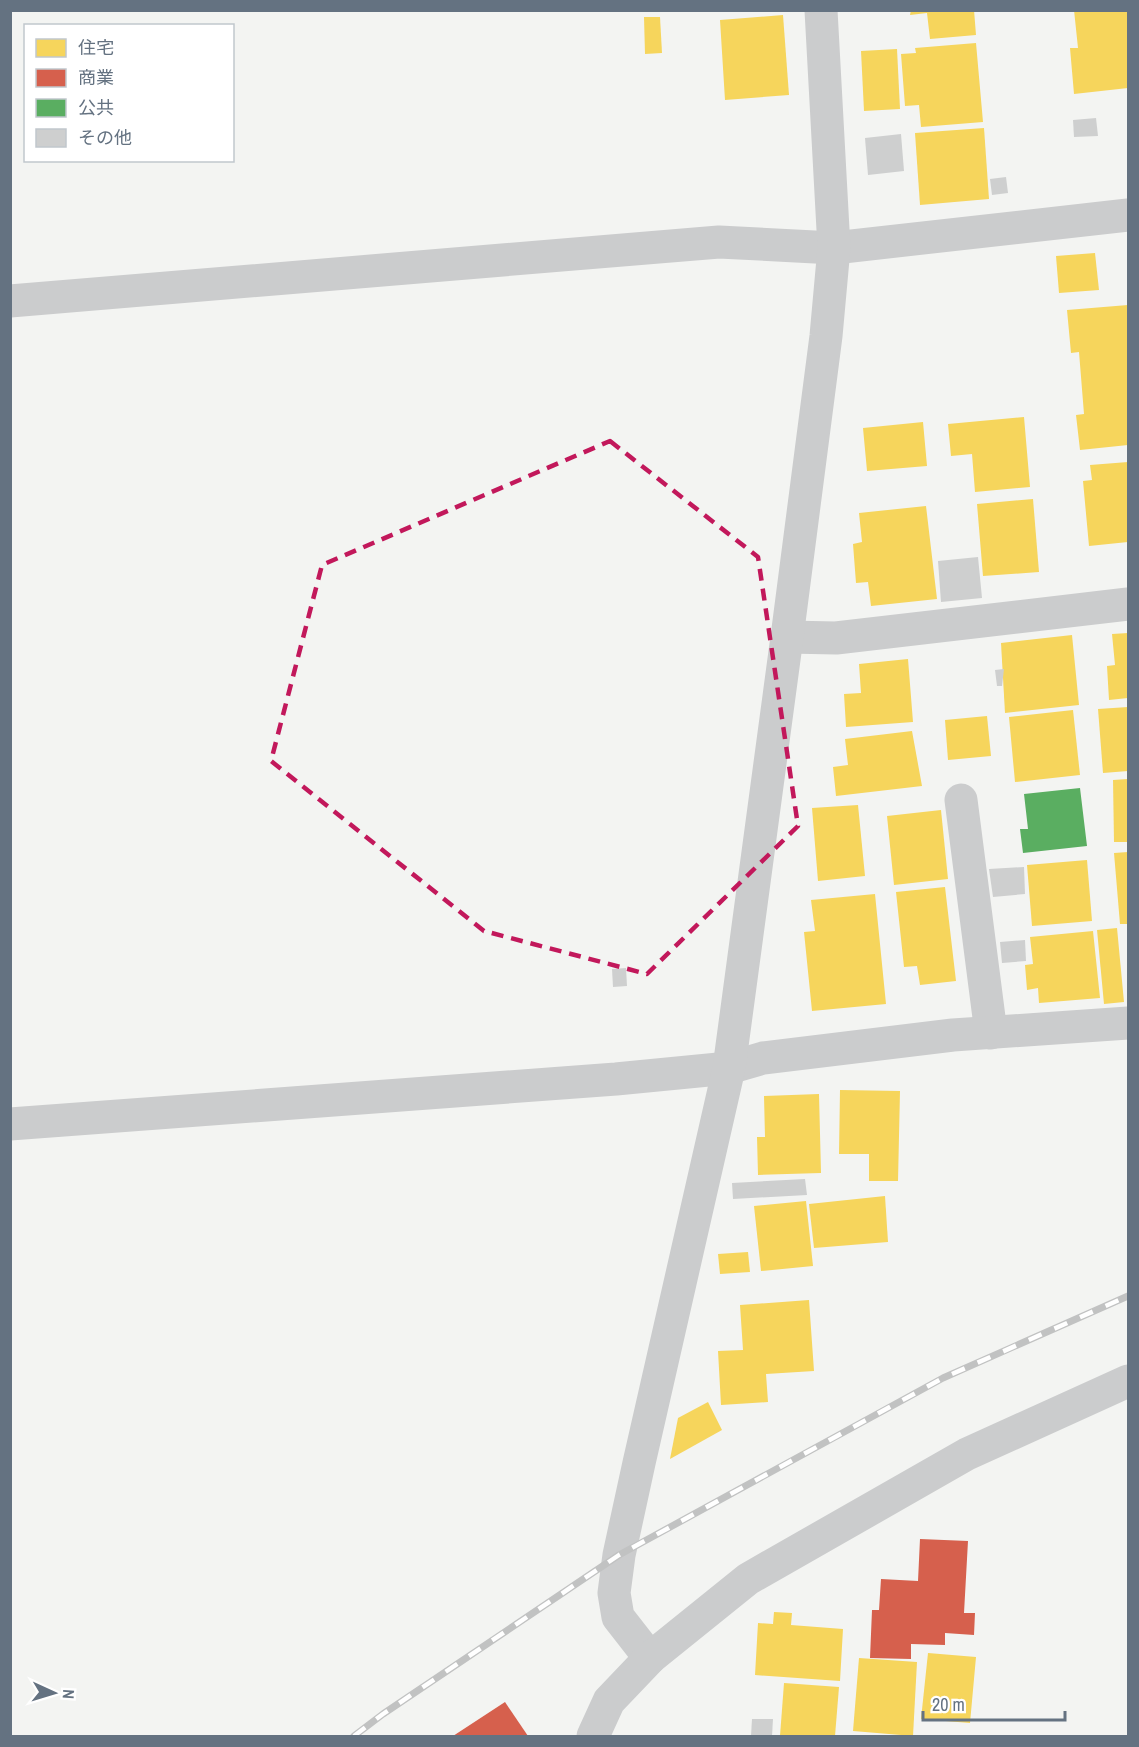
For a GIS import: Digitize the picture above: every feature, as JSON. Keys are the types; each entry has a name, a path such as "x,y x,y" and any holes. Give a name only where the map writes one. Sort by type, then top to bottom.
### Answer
{"street":[{"path":"650,1658 618,1617 614,1593 619,1556 729,1068 787,637 826,336 834,248 821,10"},
{"path":"10,301 718,242 834,248 1128,215"},
{"path":"787,637 836,638 1128,604"},
{"path":"961,800 991,1033"},
{"path":"10,1124 616,1079 729,1068 763,1058 991,1033 1128,1023"},
{"path":"593,1737 609,1701 650,1658 748,1579 967,1454 1128,1382"}],"highlighted area":[{"path":"610,441 758,557 798,826 647,974 484,931 271,761 322,565"}],"building: 住宅":[{"path":"911,10 974,10 976,35 930,39 927,13 910,15"},
{"path":"1074,10 1128,10 1128,88 1074,94 1070,48 1078,48"},
{"path":"783,15 789,95 725,100 720,20"},
{"path":"644,17 660,17 662,53 645,54"},
{"path":"976,43 983,122 921,127 919,105 905,106 901,54 916,53 915,48"},
{"path":"897,49 900,109 864,111 861,51"},
{"path":"984,128 989,199 920,205 915,133"},
{"path":"1095,253 1099,290 1059,293 1056,256"},
{"path":"1128,305 1128,445 1080,450 1076,415 1084,414 1079,352 1071,353 1067,310"},
{"path":"1024,417 1030,487 975,492 972,454 951,456 948,424"},
{"path":"923,422 927,466 867,471 863,428"},
{"path":"1128,462 1128,542 1089,546 1083,481 1092,480 1090,465"},
{"path":"1033,499 1039,572 983,576 977,504"},
{"path":"926,506 937,599 871,606 868,582 856,583 853,544 862,542 859,513"},
{"path":"1128,633 1128,698 1109,700 1107,666 1115,665 1112,634"},
{"path":"1072,635 1079,705 1005,713 1001,643"},
{"path":"908,659 913,722 846,727 844,694 861,693 859,664"},
{"path":"1128,707 1128,771 1103,773 1098,709"},
{"path":"1073,710 1080,775 1015,782 1009,717"},
{"path":"987,716 991,756 948,760 945,720"},
{"path":"912,731 922,786 836,796 833,767 848,765 845,739"},
{"path":"1128,779 1128,842 1114,842 1113,780"},
{"path":"858,805 865,876 818,881 812,808"},
{"path":"941,810 948,879 894,885 887,816"},
{"path":"1128,852 1128,924 1120,924 1114,853"},
{"path":"1087,860 1092,921 1032,926 1027,865"},
{"path":"945,887 956,981 920,985 917,966 904,967 896,892"},
{"path":"875,894 886,1004 812,1011 804,932 815,931 811,900"},
{"path":"1117,928 1124,1002 1104,1004 1097,930"},
{"path":"1093,931 1100,998 1039,1003 1038,988 1027,990 1025,965 1033,964 1030,937"},
{"path":"840,1090 900,1091 898,1181 869,1181 869,1154 839,1154"},
{"path":"819,1094 821,1173 758,1175 757,1137 765,1137 764,1096"},
{"path":"885,1196 888,1242 814,1248 809,1204"},
{"path":"806,1201 813,1266 761,1271 754,1206"},
{"path":"748,1252 750,1272 720,1274 718,1254"},
{"path":"809,1300 814,1371 766,1374 768,1402 721,1405 718,1351 743,1350 740,1305"},
{"path":"708,1402 722,1430 670,1459 678,1418"},
{"path":"774,1612 792,1613 791,1625 843,1629 840,1681 755,1675 758,1623 773,1624"},
{"path":"928,1653 976,1657 970,1723 921,1719"},
{"path":"859,1658 917,1662 913,1736 853,1731"},
{"path":"784,1683 839,1687 835,1736 780,1736"}],"building: 商業":[{"path":"920,1539 968,1541 964,1613 975,1613 974,1635 945,1633 945,1645 911,1644 911,1659 870,1658 872,1610 879,1610 881,1579 918,1581"},
{"path":"505,1702 528,1736 453,1736"}],"building: 公共":[{"path":"1080,788 1087,846 1023,853 1020,829 1028,829 1024,794"}],"building: その他":[{"path":"1096,118 1098,136 1074,137 1073,120"},
{"path":"901,134 904,171 868,175 865,138"},
{"path":"1006,177 1008,193 992,195 990,179"},
{"path":"978,557 982,598 941,602 938,561"},
{"path":"1004,669 1002,686 997,686 995,670"},
{"path":"1024,867 1025,894 993,897 989,869"},
{"path":"1025,940 1026,961 1002,963 1000,942"},
{"path":"626,968 627,986 613,987 612,969"},
{"path":"805,1179 807,1195 733,1199 732,1183"},
{"path":"752,1719 773,1719 772,1736 751,1736"}],"railway":[{"path":"354,1736 383,1714 619,1555 943,1378 1128,1296"}]}
